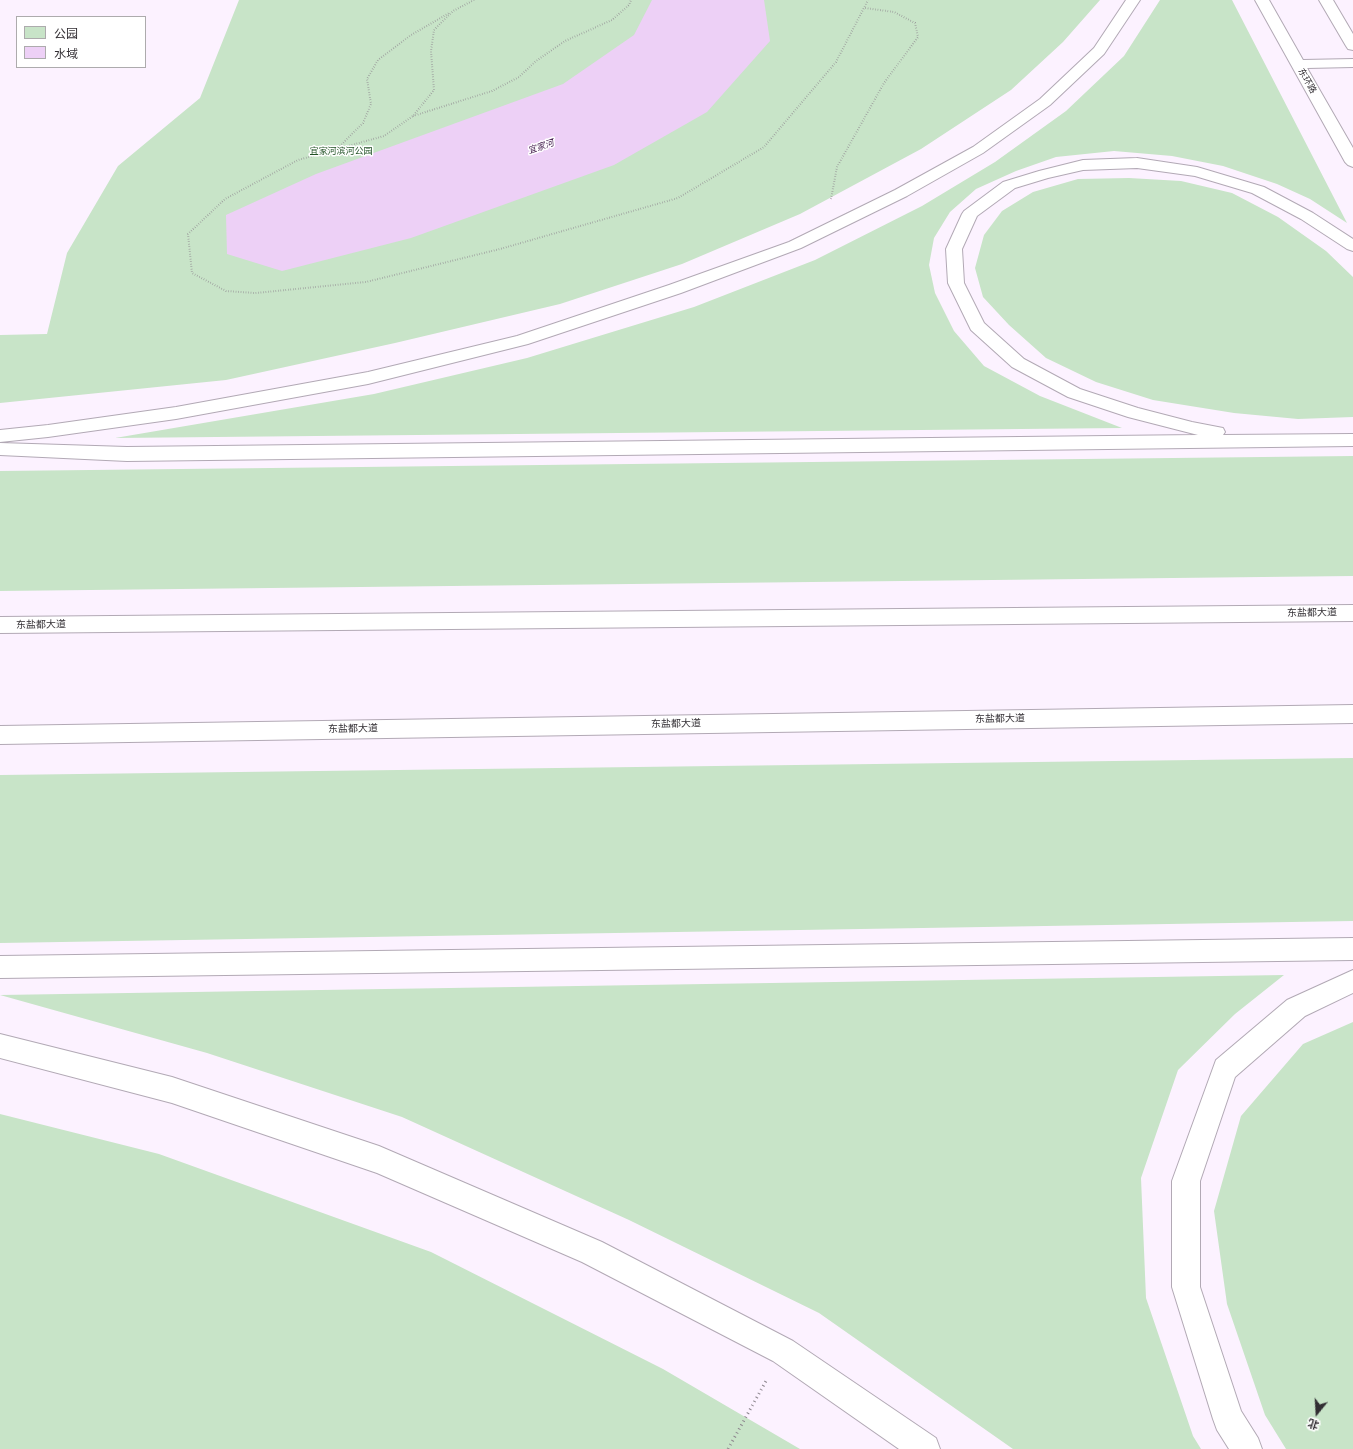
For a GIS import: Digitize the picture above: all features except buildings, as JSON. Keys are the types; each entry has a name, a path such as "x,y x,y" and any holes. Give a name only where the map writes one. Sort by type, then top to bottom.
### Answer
{"highway":[{"path":"0,436 48,431 169,414 368,378 515,342 675,289 795,245 900,193 978,150 1045,102 1099,51 1133,0"},
{"name":"东环路","path":"1262,0 1353,162"},
{"path":"1326,0 1353,46"},
{"path":"1298,64 1353,63"},
{"path":"1266,441 1192,428 1134,413 1074,393 1018,363 977,326 956,283 954,249 970,214 1008,185 1044,174 1083,165 1137,164 1197,172 1258,190 1307,216 1353,246"},
{"path":"0,449 126,454 1353,440"},
{"name":"东盐都大道","path":"0,625 1353,613"},
{"name":"东盐都大道","path":"0,735 1353,714"},
{"path":"0,967 1353,948"},
{"path":"1247,1449 1228,1419 1186,1287 1186,1181 1225,1069 1296,1008 1353,981"},
{"path":"0,1046 172,1090 379,1160 592,1252 783,1351 925,1449"}],"path":[{"path":"336,149 363,123 371,104 367,79 378,60 411,35 474,0"},
{"path":"413,116 492,91 520,77 536,61 564,41 612,20 629,6 631,0"},
{"path":"453,11 434,30 431,51 434,90 413,116 384,136 298,160 225,199 188,234 192,273 226,291 255,293 366,282 500,249 678,198 764,147 836,62 868,0"},
{"path":"835,226 829,211 836,167 884,83 918,37 915,23 894,12 865,8"},
{"path":"728,1449 783,1351"}],"green space":[{"name":"宜家河滨河公园","path":"239,0 1100,0 1063,42 1011,90 921,149 800,214 682,264 560,304 395,343 226,380 0,403 0,335 47,334 67,253 118,166 200,98"},
{"path":"1160,0 1232,0 1347,223 1310,199 1277,184 1223,166 1172,156 1114,151 1056,157 1016,171 976,189 950,212 934,238 929,265 935,293 954,331 984,366 1040,396 1122,428 115,438 374,394 527,358 694,307 815,260 922,206 995,162 1066,111 1124,56"},
{"path":"1129,178 1181,181 1232,193 1278,217 1326,251 1353,277 1353,417 1298,419 1234,413 1153,400 1096,382 1046,358 1009,325 983,297 975,268 984,235 1002,211 1033,192 1078,179"},
{"path":"1353,456 1353,576 0,591 0,471"},
{"path":"1353,758 1353,921 0,943 0,775"},
{"path":"1284,975 1235,1014 1178,1070 1141,1178 1146,1298 1193,1436 1201,1449 1013,1449 819,1313 629,1220 402,1117 207,1053 0,995"},
{"path":"1353,1022 1353,1449 1286,1449 1265,1415 1227,1304 1214,1211 1241,1116 1303,1044"},
{"path":"0,1114 159,1154 431,1252 663,1369 800,1449 0,1449"}],"water":[{"name":"宜家河","path":"652,0 764,0 770,41 707,112 614,165 411,238 282,271 227,254 226,215 316,174 563,84 634,35"}]}
